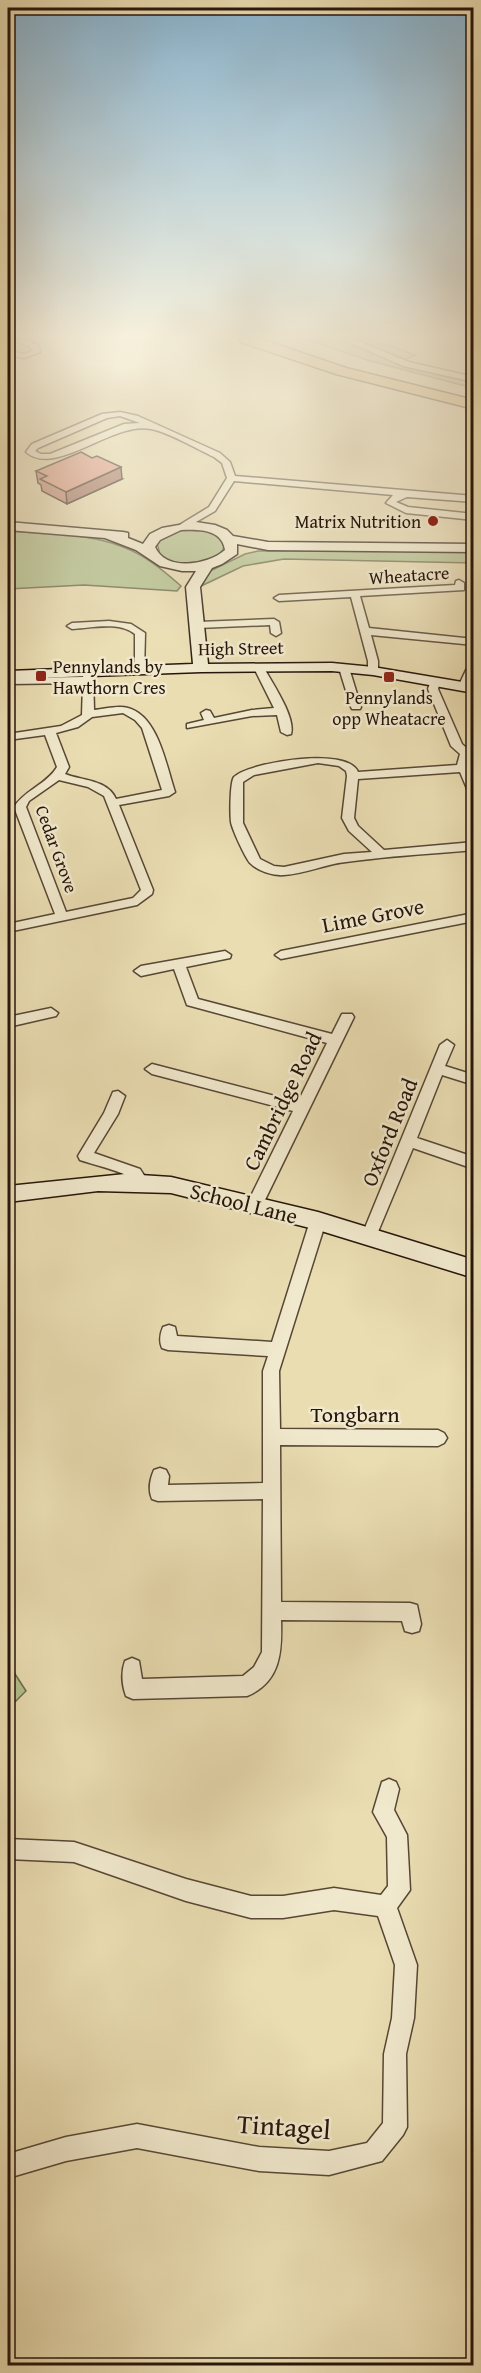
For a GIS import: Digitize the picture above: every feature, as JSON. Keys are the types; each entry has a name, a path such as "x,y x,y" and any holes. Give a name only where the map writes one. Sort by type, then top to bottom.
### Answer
{"street":[{"path":"32,450 30,452 39,457 55,456 70,450"},
{"path":"8,526 110,536 157,535 184,526 212,509 231,478 226,462 205,450"},
{"path":"231,478 474,500"},
{"path":"373,490 385,494 393,506 400,509 474,517"},
{"path":"391,500 407,494"},
{"path":"212,509 213,523 233,545 232,551 226,557"},
{"path":"184,526 197,526 268,546"},
{"path":"150,553 148,547 157,535"},
{"path":"110,536 150,553 182,574 194,590"},
{"path":"163,562 184,567 207,566 247,550 268,546 474,548"},
{"path":"201,668 194,590 198,577 207,566"},
{"name":"Wheatacre","path":"285,595 355,595 461,588 459,583"},
{"name":"Wheatacre","path":"355,595 373,661 373,671"},
{"path":"198,625 274,622 276,633"},
{"path":"72,626 121,625 136,628 140,633 140,671"},
{"path":"365,631 474,642"},
{"path":"468,688 474,664"},
{"name":"High Street","path":"8,675 88,676 201,668 344,668 468,688"},
{"path":"259,668 282,711 287,732"},
{"path":"344,668 356,706"},
{"path":"8,681 88,676 88,714"},
{"path":"435,682 433,689 454,741 470,753 462,763 474,791"},
{"path":"8,737 78,724 88,714 124,710 145,725 152,734 155,753 169,792"},
{"path":"191,726 209,718 282,711"},
{"path":"8,928 138,901 147,890 113,803 105,790 58,775 63,767 49,730"},
{"path":"379,854 377,849 353,828 348,818 354,787 353,776 351,769 342,763 330,760 252,772 243,776 236,785 237,823 255,861 271,870 284,871 344,858 474,846"},
{"path":"353,776 464,768"},
{"name":"Cedar Grove","path":"58,775 25,799 20,807 62,917"},
{"path":"113,803 182,790"},
{"name":"Lime Grove","path":"281,955 474,916"},
{"path":"141,971 225,955"},
{"path":"178,963 192,1002 334,1040"},
{"path":"8,1022 51,1013"},
{"name":"Cambridge Road","path":"255,1204 347,1017"},
{"name":"Oxford Road","path":"370,1235 447,1045"},
{"path":"152,1069 301,1108"},
{"path":"438,1069 474,1080"},
{"path":"118,1096 111,1114 85,1156 135,1173 142,1183"},
{"path":"408,1141 474,1163"},
{"name":"School Lane","path":"8,1194 98,1183 171,1185 255,1204 370,1235 474,1269"},
{"path":"132,1668 133,1689 247,1686 261,1674 272,1654 272,1371 318,1221"},
{"path":"169,1332 168,1343 278,1349"},
{"name":"Tongbarn","path":"272,1437 438,1438"},
{"path":"160,1476 158,1493 272,1491"},
{"path":"272,1611 410,1612 412,1624"},
{"path":"8,1848 74,1852 186,1890 250,1907 283,1907 334,1899 385,1906 399,1890 397,1835 383,1812 389,1789"},
{"name":"Tintagel","path":"8,2166 66,2148 137,2136 259,2159 329,2163 374,2153 395,2127 395,2054 403,2018 406,1965 385,1906"}],"green space":[{"path":"192,529 213,533 223,540 224,547 218,555 192,564 176,562 160,554 157,543 164,536"},
{"path":"8,531 66,535 110,542 147,559 181,586 177,591 84,585 8,589"},
{"path":"458,550 473,552 473,563 284,559 243,566 197,588 208,572 245,554 258,551"},
{"path":"8,1663 26,1691 8,1709"}],"building":[{"path":"81,452 92,458 97,456 121,467 66,492 40,479 47,476 36,471"}],"place":[{"name":"Matrix Nutrition","path":"433,521"},
{"name":"Pennylands by Hawthorn Cres","path":"41,676"},
{"name":"Pennylands opp Wheatacre","path":"389,677"}]}
